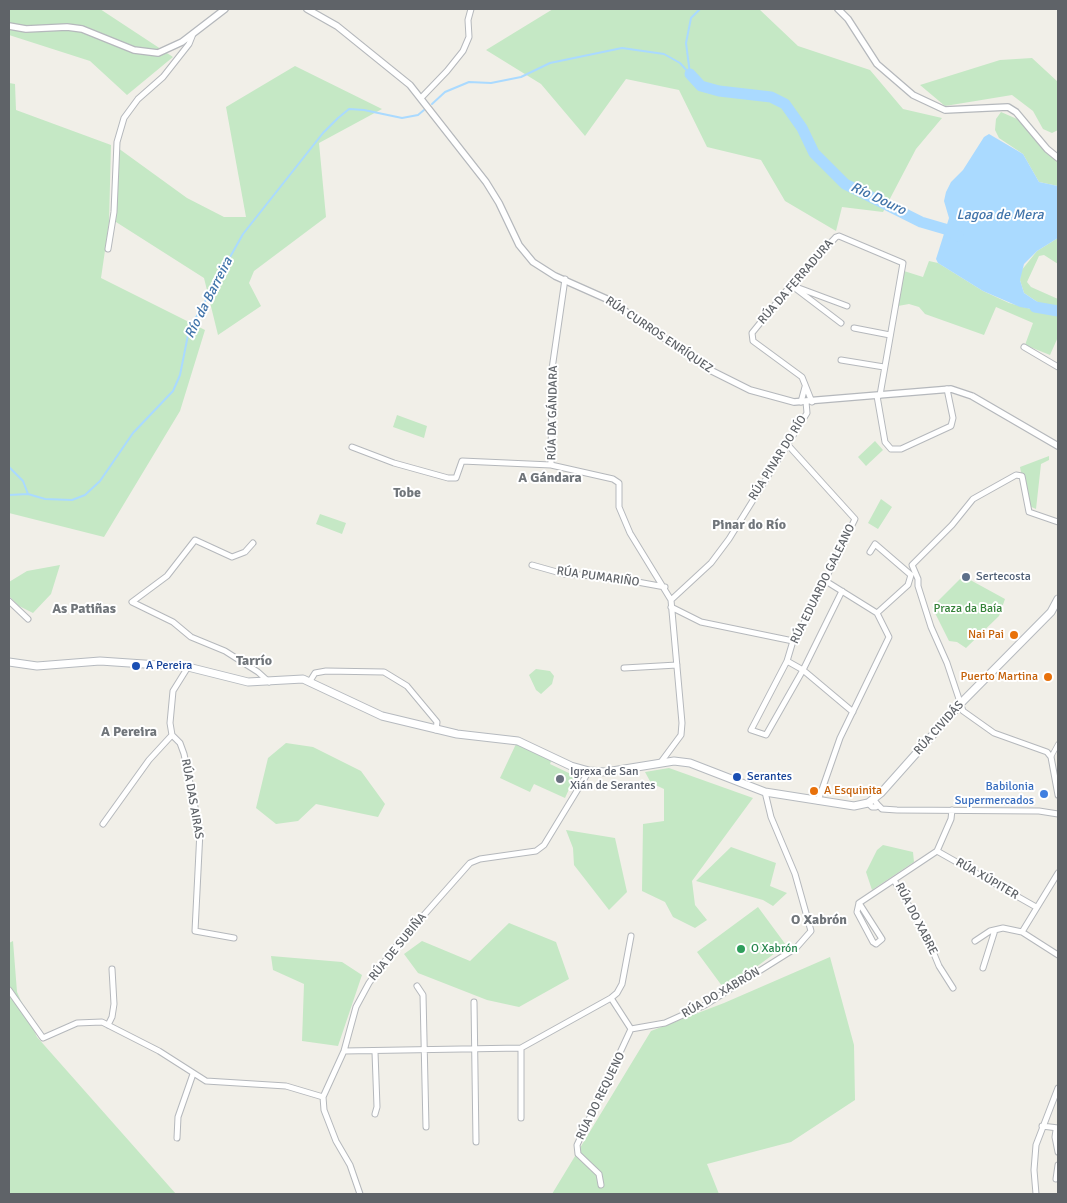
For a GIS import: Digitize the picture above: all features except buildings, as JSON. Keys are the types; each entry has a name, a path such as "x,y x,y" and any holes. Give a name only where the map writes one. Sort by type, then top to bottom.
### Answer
{"main road":[{"name":"RÚA CIVIDÁS","path":"873,802 962,702 1048,616 1058,598"},
{"path":"9,662 37,666 100,661 188,667 248,682 269,682 303,678 382,716 436,730 518,741 571,766 589,771 606,772 674,761 690,763 765,792 854,806 873,802"}],"street":[{"path":"9,26 26,29 67,27 82,29 134,50 147,53 166,51 193,34 225,9"},
{"name":"RÚA CURROS ENRÍQUEZ","path":"307,9 337,26 410,85 486,182 526,254 542,269 609,300 712,371 737,385 782,401 807,402 947,388 972,396 1058,446"},
{"path":"421,98 463,51 469,38 468,20 471,9"},
{"path":"838,9 848,18 878,64 912,95 944,110 1008,107 1016,112 1058,158"},
{"path":"108,249 114,212 117,142 124,118 138,99 163,77 189,44 193,34"},
{"name":"RÚA DA FERRADURA","path":"807,402 802,377 753,341 752,333 791,285 836,237 840,236 900,260 903,263 878,395 885,442 891,449 901,448 951,426 953,418 947,388"},
{"name":"RÚA DA GÁNDARA","path":"565,279 552,369 551,465 613,479 620,483 619,507 630,533 671,600"},
{"path":"791,285 847,306"},
{"path":"791,285 841,323"},
{"path":"854,328 890,335"},
{"path":"1024,347 1058,367"},
{"path":"841,360 884,367"},
{"path":"805,387 807,402"},
{"name":"RÚA PINAR DO RÍO","path":"671,600 711,563 729,538 806,413 807,402"},
{"name":"RÚA EDUARDO GALEANO","path":"787,444 855,519 797,637 792,641 787,661 751,730 766,735 803,670 842,591"},
{"path":"352,447 394,463 448,478 456,478 462,461 551,465"},
{"path":"1052,757 1047,752 994,733 963,711 962,702 937,639 912,565 952,525 973,499 1019,474 1022,476 1029,512 1058,522"},
{"path":"253,543 245,552 232,557 194,540 168,576 132,602 173,622 191,637 225,651 258,672 269,682"},
{"path":"870,552 875,544 911,575 908,585 877,613"},
{"name":"RÚA PUMARIÑO","path":"532,565 564,574 610,577 664,587"},
{"path":"818,801 840,738 889,637 877,613 824,580"},
{"path":"661,762 681,736 682,724 671,600"},
{"path":"9,601 28,619"},
{"path":"671,606 700,622 792,641"},
{"path":"787,661 803,670 853,712"},
{"path":"624,668 677,665"},
{"name":"RÚA DAS AIRAS","path":"188,667 174,691 170,723 172,735 180,743 184,754 200,831 196,931 234,938"},
{"path":"310,681 315,673 326,671 384,672 407,686 437,722 436,730"},
{"path":"102,824 149,760 172,735"},
{"path":"1058,744 1052,757 1058,794"},
{"name":"RÚA DE SUBIÑA","path":"323,1097 344,1051 356,1007 369,983 400,943 470,863 480,859 536,851 544,845 589,771"},
{"name":"RÚA DO XABRÓN","path":"631,1029 665,1023 705,1005 796,948 810,931 795,874 772,816 765,792"},
{"path":"873,802 882,809 1039,811 1058,814"},
{"path":"937,851 952,819 952,810"},
{"name":"RÚA DO XABRE","path":"937,851 894,880 927,937 939,966 953,988"},
{"name":"RÚA XÚPITER","path":"937,851 1036,907"},
{"path":"1022,932 1058,873"},
{"path":"859,904 882,939 876,944 856,912 859,904 894,880"},
{"path":"976,941 995,930 1003,928 1022,932 1058,955"},
{"path":"983,968 995,930"},
{"path":"344,1051 375,1052 521,1048 611,998 622,984 631,936"},
{"path":"108,1025 112,1017 114,1004 112,969"},
{"path":"417,986 423,995 426,1127"},
{"path":"9,990 43,1038 77,1023 102,1022 159,1051 206,1081 286,1086 323,1097 324,1110 336,1141 350,1165 360,1194"},
{"path":"611,998 631,1029"},
{"path":"474,1002 473,1049 476,1142"},
{"name":"RÚA DO REQUENO","path":"601,1185 599,1174 578,1154 577,1146 631,1029"},
{"path":"521,1048 523,1104 521,1118"},
{"path":"375,1052 377,1108 375,1114"},
{"path":"177,1138 178,1117 193,1074"},
{"path":"1036,1194 1034,1170 1036,1145 1058,1088"},
{"path":"1042,1126 1057,1129 1055,1137 1058,1152"},
{"path":"1056,1178 1058,1165"}],"green space":[{"path":"9,9 100,9 173,57 127,95 90,61 9,35"},
{"path":"553,9 759,9 798,46 870,70 903,109 942,118 916,149 883,212 842,207 836,231 785,201 761,160 707,147 679,90 626,79 585,136 541,84 486,50"},
{"path":"1032,58 1058,82 1058,130 1052,133 1043,129 1033,111 1012,95 945,106 920,85 1000,60"},
{"path":"295,66 382,109 319,143 326,217 254,271 249,283 261,306 218,335 204,278 116,222 118,148 187,198 224,217 246,217 226,107"},
{"path":"9,83 15,84 16,110 111,145 109,223 101,278 205,330 180,411 104,537 9,513"},
{"path":"1001,112 1024,122 1058,162 1058,186 1039,182 1023,154 999,138 995,130 996,119"},
{"path":"1058,238 1058,264 1044,255 1039,256 1027,282 1031,287 1058,299 1058,337 1050,355 1025,345 1033,323 996,307 984,335 925,314 919,307 909,304 898,306 904,271 923,277 929,261 938,263 983,291 1009,303 1042,312 1048,309 1024,293 1020,280 1021,271 1037,251"},
{"path":"397,415 427,426 424,438 393,427"},
{"path":"875,441 883,450 866,466 858,457"},
{"path":"1049,456 1049,460 1041,464 1036,509 1027,505 1020,467"},
{"path":"881,499 892,507 878,529 868,523"},
{"path":"320,514 346,523 342,534 316,524"},
{"path":"60,565 51,594 33,613 19,606 9,596 9,582 27,571"},
{"name":"Praza da Baía","path":"963,576 1005,599 999,616 966,648 957,642 949,641 932,607"},
{"path":"536,669 550,671 554,676 552,684 541,694 536,690 529,675"},
{"path":"286,743 313,747 361,771 385,804 378,817 316,804 298,821 276,824 256,808 268,758"},
{"path":"516,744 552,759 550,764 575,776 565,798 534,784 530,792 500,778"},
{"path":"669,768 753,798 692,881 695,905 707,920 695,928 673,917 665,902 642,891 643,824 664,821 664,789 651,783 645,772"},
{"path":"566,830 615,838 627,892 609,910 574,865 573,848"},
{"path":"883,845 913,852 914,862 872,890 866,872 877,850"},
{"path":"731,847 776,863 770,886 787,893 773,906 763,900 696,881"},
{"name":"O Xabrón","path":"758,907 786,945 725,990 697,952"},
{"path":"509,923 556,942 569,979 519,1007 487,1000 418,973 404,954 422,941 470,961"},
{"path":"13,941 17,992 37,1037 176,1194 9,1194 9,943"},
{"path":"271,956 342,962 362,975 338,1046 302,1041 304,984 273,970"},
{"path":"830,957 854,1045 855,1100 791,1142 707,1164 719,1194 552,1194 651,1031 724,1003"}],"water":[{"name":"Lagoa de Mera","path":"989,134 1023,154 1039,182 1058,186 1058,238 1037,251 1024,264 1020,280 1024,293 1048,309 1048,312 1020,307 983,291 938,263 936,259 949,218 944,201 946,192 951,182 963,170 984,137"}],"waterway":[{"name":"Río Douro","path":"690,74 686,43 691,18 700,9"},
{"name":"Río da Barreira","path":"432,104 445,92 469,82 491,83 521,77 550,63 622,48 664,54 680,63 690,74"},
{"name":"Río Douro","path":"690,74 701,86 719,91 771,97 785,104 802,128 814,153 845,184 921,222 945,229 958,236"},
{"name":"Río da Barreira","path":"9,495 28,494 45,499 72,500 85,495 100,481 133,433 173,391 180,375 189,330 243,234 323,133 338,118 349,109 364,110 402,118 418,115 424,110"},
{"name":"Río Douro","path":"1035,307 1058,311"},
{"path":"9,467 23,481 28,494"}],"place":[{"name":"Sertecosta","path":"966,577"},
{"name":"Nai Pai","path":"1014,635"},
{"name":"A Pereira","path":"136,666"},
{"name":"Puerto Martina","path":"1048,677"},
{"name":"Serantes","path":"737,777"},
{"name":"Igrexa de San Xián de Serantes","path":"560,779"},
{"name":"A Esquinita","path":"814,791"},
{"name":"Babilonia Supermercados","path":"1044,794"},
{"name":"O Xabrón","path":"741,949"}],"district":[{"name":"A Gándara","path":"550,478"},
{"name":"Tobe","path":"407,493"},
{"name":"Pinar do Río","path":"749,525"},
{"name":"As Patiñas","path":"84,609"},
{"name":"Tarrío","path":"254,661"},
{"name":"A Pereira","path":"129,732"},
{"name":"O Xabrón","path":"819,920"}]}
